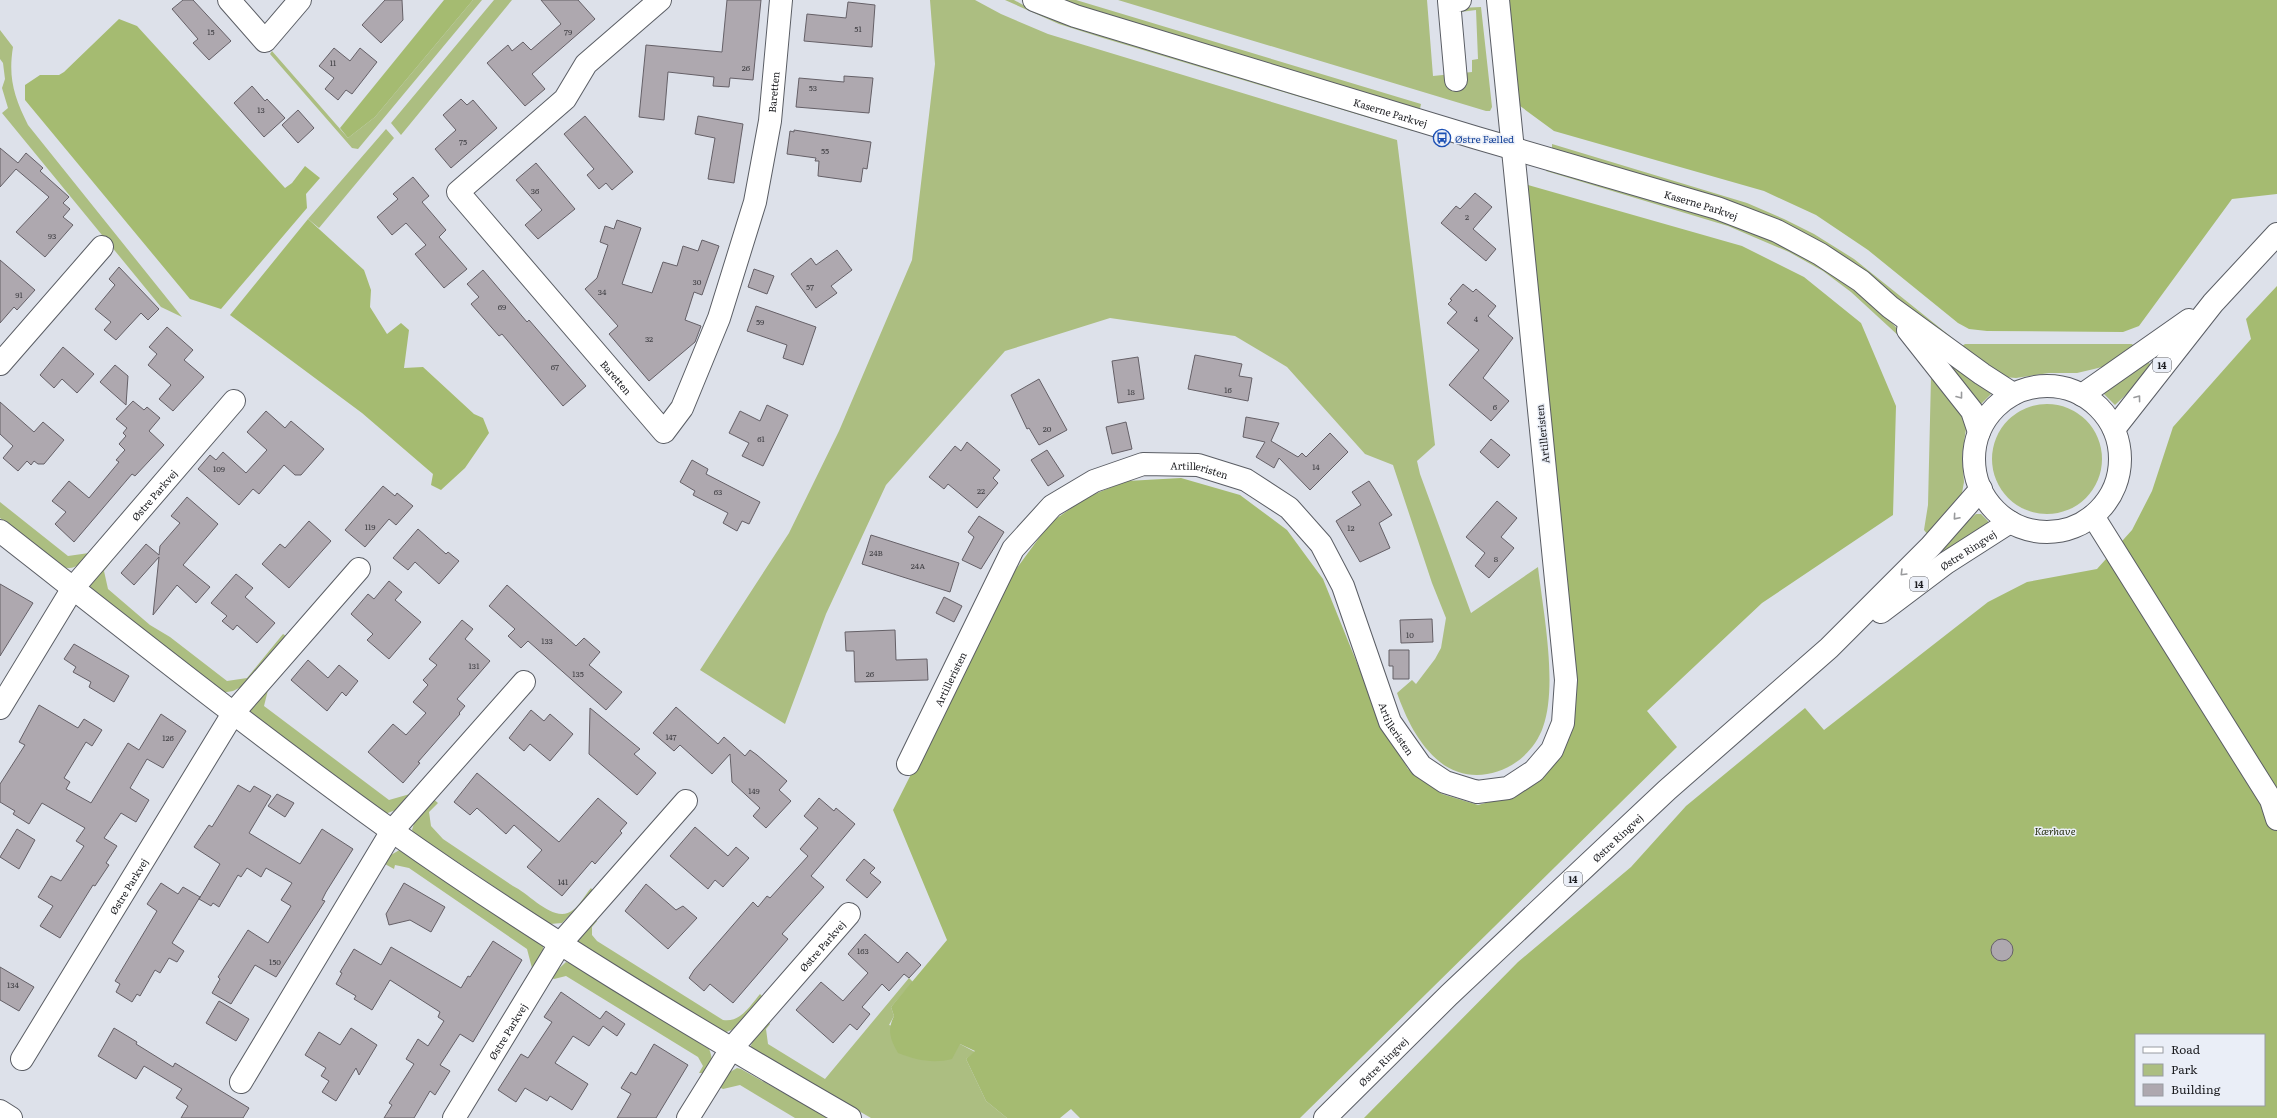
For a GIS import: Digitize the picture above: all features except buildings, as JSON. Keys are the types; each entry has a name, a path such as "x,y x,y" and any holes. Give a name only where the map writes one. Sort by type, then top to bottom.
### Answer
{"street":[{"path":"229,0 265,41 300,0"},
{"name":"Baretten","path":"660,0 586,64 565,99 458,192 664,432 682,408 720,318 755,202 770,121 781,0"},
{"name":"Kaserne Parkvej","path":"1034,0 1075,16 1514,149 1717,208 1777,230 1820,254 1861,281 1890,307 1982,374 2014,394"},
{"path":"1456,80 1449,1 1460,0"},
{"name":"Artilleristen","path":"908,764 1013,549 1052,506 1094,481 1143,464 1198,465 1246,480 1289,508 1321,544 1343,586 1390,722 1421,766 1445,782 1477,792 1508,788 1534,772 1552,750 1562,723 1566,680 1498,0"},
{"name":"14","path":"2114,429 2213,303 2277,234"},
{"path":"0,364 102,247"},
{"name":"14","path":"2082,395 2213,303"},
{"name":"Kaserne Parkvej","path":"1890,307 1972,411 1979,432"},
{"path":"2049,386 2066,388 2082,395 2101,409 2114,429 2120,456 2120,470 2110,495 2093,516 2078,525 2056,531 2044,532 2027,529 2010,522 1993,508 1981,489 1975,466 1974,455 1979,432 1993,410 2014,394 2032,387 2049,386"},
{"name":"Østre Parkvej","path":"0,708 73,588 234,400"},
{"name":"Østre Ringvej","path":"1325,1118 1449,996 1667,790 1828,648 1931,546 1981,489"},
{"path":"2093,516 2271,800 2277,819"},
{"name":"Østre Ringvej","path":"1828,648 1946,563 2010,522"},
{"path":"0,531 234,712 392,831 560,944 731,1049 850,1118"},
{"name":"Østre Parkvej","path":"22,1060 234,712 359,569"},
{"path":"241,1082 392,831 524,682"},
{"name":"Østre Parkvej","path":"454,1118 560,944 686,801"},
{"name":"Østre Parkvej","path":"688,1118 731,1049 849,914"},
{"path":"0,1111 11,1118"}],"green space":[{"path":"444,0 473,0 375,117 348,138 340,128"},
{"path":"473,0 482,0 358,149 352,148 270,54 272,51 348,138 375,117"},
{"path":"494,0 512,0 401,135 391,123"},
{"path":"930,0 975,0 1001,14 1048,34 1397,140 1435,445 1417,461 1420,474 1471,613 1538,567 1548,648 1549,690 1547,710 1543,727 1536,741 1526,754 1514,764 1500,771 1485,774 1469,775 1454,771 1432,755 1419,739 1409,721 1397,693 1412,680 1416,684 1435,659 1441,648 1446,618 1432,583 1393,465 1365,454 1287,367 1235,336 1110,318 1005,351 886,485 826,614 785,724 700,670 789,533 839,431 912,260 935,64"},
{"path":"1005,0 1014,0 1025,6 1413,127 1413,131 1059,24"},
{"path":"1061,0 1076,0 1421,104 1420,109"},
{"path":"1118,0 1427,0 1433,76 1472,72 1472,60 1478,59 1476,10 1460,12 1460,8 1481,7 1492,107 1490,111 1486,111"},
{"path":"1506,0 2277,0 2277,194 2232,199 2139,326 2123,332 1987,331 1969,329 1958,323 1868,250 1816,215 1764,191 1554,131 1516,103"},
{"path":"119,19 137,26 285,188 292,183 305,166 320,178 306,194 307,208 221,309 190,299 25,100 25,85 40,75 59,75 64,72"},
{"path":"0,30 13,47 11,68 13,87 28,125 182,317 161,307 2,113 8,108 2,88 5,79 3,63 0,59"},
{"path":"386,129 394,138 319,228 308,219"},
{"path":"1552,144 1747,203 1784,219 1814,234 1854,259 1955,340 1952,343 1852,263 1616,168 1552,148"},
{"path":"1547,166 1727,222 1792,248 1854,288 1880,310 1903,335 1901,338 1851,292 1823,271 1789,252 1728,226 1546,171"},
{"path":"1528,185 1742,246 1804,277 1861,323 1896,406 1893,515 1762,603 1647,711 1677,747 1300,1118 1080,1118 1071,1109 1060,1118 1007,1118 986,1101 966,1059 975,1051 960,1044 952,1059 938,1061 911,1058 898,1053 890,1034 894,1016 891,1007 947,940 893,810 1011,576 1050,523 1087,497 1127,481 1181,478 1240,495 1287,530 1323,579 1378,715 1408,769 1442,794 1478,805 1519,794 1553,766 1572,721 1575,670"},
{"path":"308,219 364,270 371,290 370,307 387,334 401,323 409,330 404,368 423,367 474,414 483,418 489,433 465,468 441,490 431,485 433,474 362,413 230,315"},
{"name":"Kærhave","path":"2277,286 2277,1118 1364,1118 1518,962 1631,867 1686,806 1805,708 1824,730 1988,602 2027,582 2097,569 2132,530 2152,491 2173,427 2251,339 2246,319"},
{"path":"1965,344 2132,344 2135,347 2106,366 2077,373 2049,373 2016,378 2004,377 1959,348"},
{"path":"1950,358 1992,393 1979,406 1943,365"},
{"path":"2146,360 2154,368 2115,405 2103,393"},
{"path":"1931,377 1960,405 1966,429 1962,456 1964,482 1962,493 1956,507 1929,536 1924,530 1928,505"},
{"path":"2047,404 2068,408 2078,413 2086,420 2093,428 2098,438 2102,459 2098,480 2093,490 2086,498 2078,505 2068,510 2047,514 2026,510 2016,505 2008,498 2001,490 1996,480 1992,459 1996,438 2001,428 2008,420 2016,413 2026,408"},
{"path":"0,502 68,556 89,553 81,563 75,567 62,567 0,518"},
{"path":"1976,514 1981,514 1988,521 1988,524 1944,553 1938,546"},
{"path":"113,559 104,571 108,589 150,625 170,637 227,681 247,678 283,634 286,636 241,687 233,691 221,693 90,587 92,576"},
{"path":"264,686 268,690 264,706 389,800 410,794 428,774 430,776 401,808 385,814 248,713"},
{"path":"432,798 438,803 429,812 431,826 443,839 543,907 558,914 566,914 576,908 591,888 593,891 562,923 550,924 414,833 412,830 416,817"},
{"path":"401,849 543,946 543,959 525,980 532,968 527,949 409,868 395,865 394,869 385,864 391,855"},
{"path":"593,916 597,921 592,927 592,935 597,941 723,1020 735,1019 744,1013 760,994 763,997 734,1029 721,1033 578,942 582,929"},
{"path":"566,962 572,964 709,1049 711,1053 710,1065 704,1073 699,1073 703,1066 698,1057 566,976 554,979 550,977"},
{"path":"909,978 913,982 891,1007 894,1016 889,1025 960,1044 975,1052 966,1059 986,1101 1007,1118 871,1118 750,1048 755,1035 767,1020 770,1024 766,1029 768,1044 825,1079"},
{"path":"737,1068 828,1118 795,1118 740,1085 723,1089 719,1087 730,1072"}],"place":[{"name":"Østre Fælled","path":"1442,138"}]}
